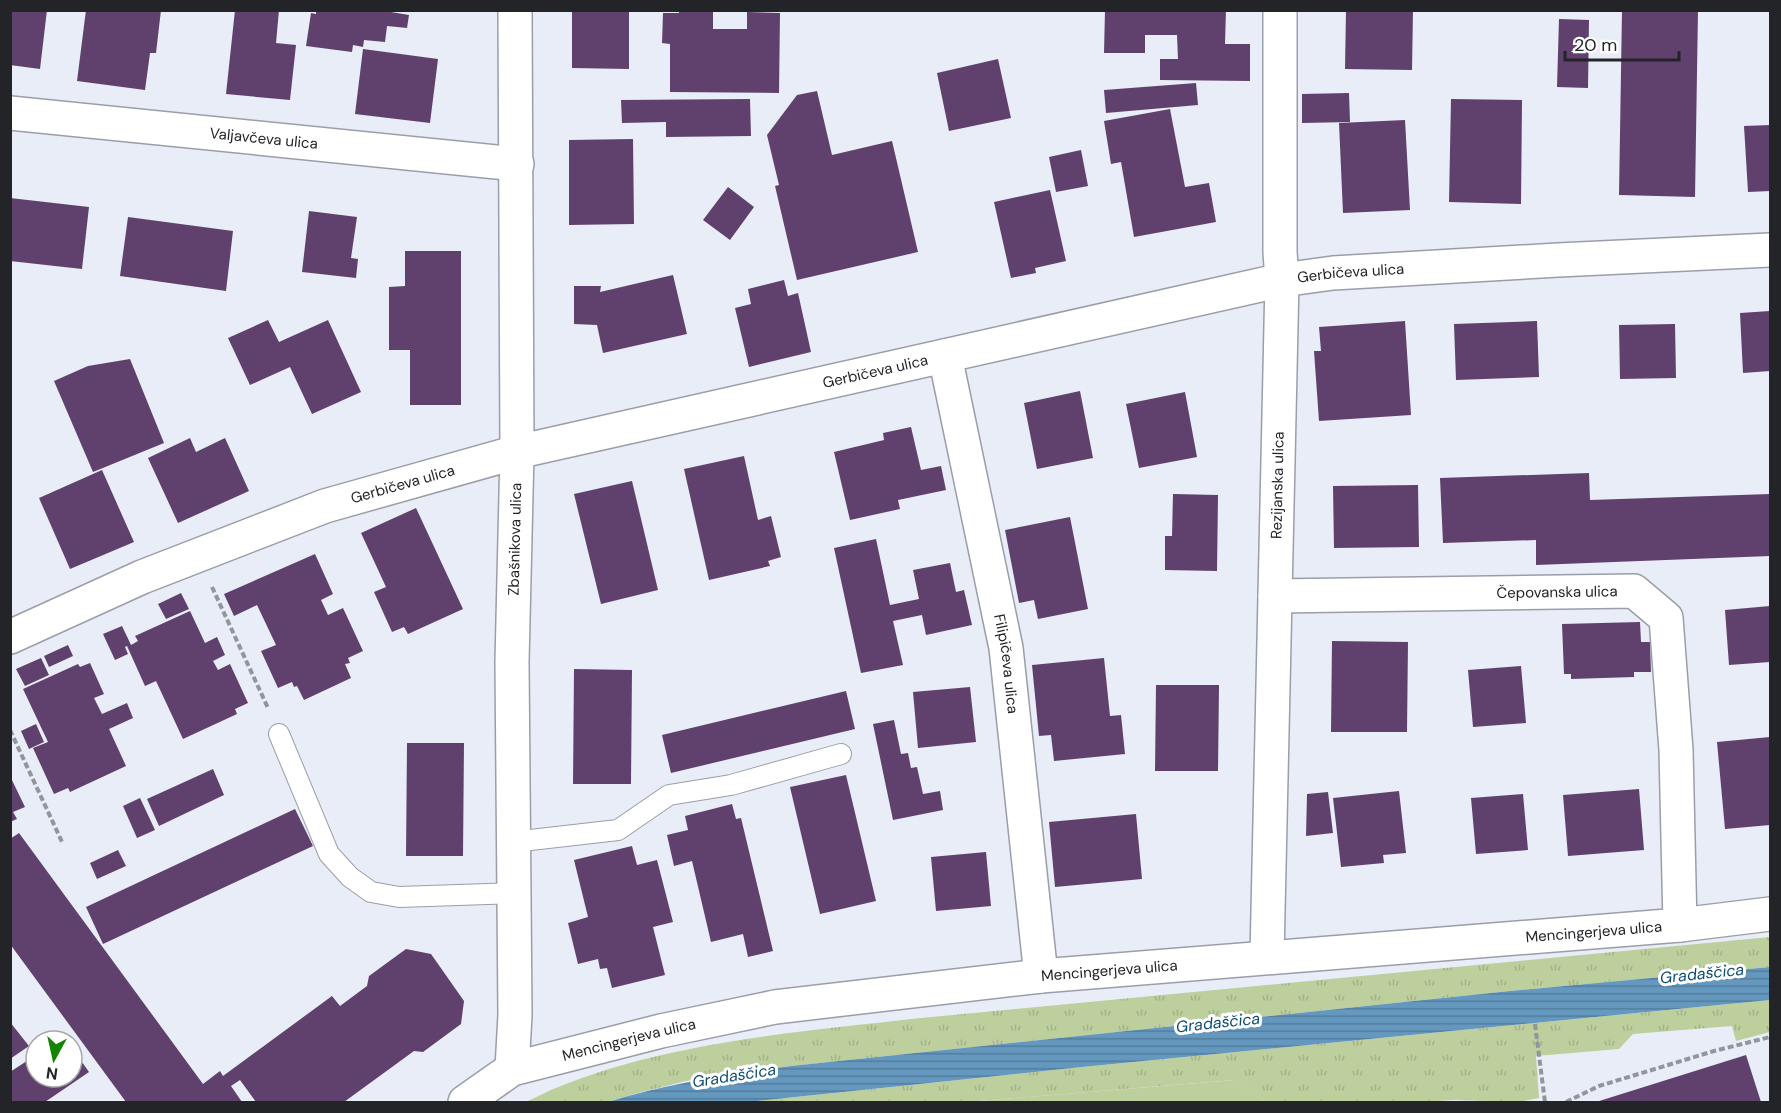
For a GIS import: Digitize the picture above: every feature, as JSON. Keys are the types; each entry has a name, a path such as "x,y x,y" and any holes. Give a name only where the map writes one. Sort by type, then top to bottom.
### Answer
{"street":[{"name":"Zbašnikova ulica","path":"512,1069 515,1015 512,662 516,452 515,10"},
{"name":"Rezijanska ulica","path":"1268,957 1282,280 1280,10"},
{"name":"Valjavčeva ulica","path":"10,113 517,164"},
{"name":"Gerbičeva ulica","path":"10,637 142,577 325,506 516,452 1282,280 1368,271 1770,250"},
{"name":"Filipičeva ulica","path":"945,356 1006,648 1041,976"},
{"name":"Čepovanska ulica","path":"1275,596 1634,591 1666,618 1676,750 1680,925"},
{"name":"Mencingerjeva ulica","path":"465,1102 512,1069 662,1031 775,1007 1041,976 1680,925 1770,914"}],"lane":[{"path":"279,734 329,854 350,877 371,892 399,897 514,892"},
{"path":"513,842 618,830 669,795 731,785 841,754"}],"path":[{"path":"197,555 279,734"},
{"path":"10,730 63,844"},
{"path":"1535,1024 1545,1102"},
{"path":"1566,1102 1599,1086 1714,1051 1770,1037"}],"green space":[{"path":"1770,937 1770,967 1510,991 791,1066 686,1081 608,1102 526,1102 570,1082 618,1066 668,1054 771,1035 921,1018"},
{"path":"1770,1000 1770,1032 1736,1041 1732,1026 1633,1034 1619,1049 1536,1056 1539,1098 1518,1102 1454,1100 1265,1102 1234,1080 967,1102 748,1102 1082,1067"},
{"path":"1235,1080 1265,1102 967,1102"}],"water":[{"name":"Gradaščica","path":"1770,967 1770,1000 748,1102 608,1102 676,1085 791,1066 1510,991"}],"building":[{"path":"10,10 47,10 40,69 10,65"},
{"path":"86,10 161,10 156,53 150,53 145,90 77,81"},
{"path":"235,10 279,10 276,43 296,45 290,100 226,94"},
{"path":"316,10 391,10 391,12 409,15 407,28 387,26 385,42 364,40 363,47 353,45 352,52 306,46 311,13 316,14"},
{"path":"572,10 629,11 629,69 572,68"},
{"path":"679,10 713,10 713,29 747,29 747,12 780,13 779,93 670,92 670,44 662,43 663,13 679,13"},
{"path":"1105,10 1226,10 1225,44 1250,44 1250,81 1160,80 1160,59 1178,59 1177,35 1145,35 1145,53 1104,53"},
{"path":"1346,10 1413,10 1412,70 1345,69"},
{"path":"1622,10 1698,10 1695,197 1619,195"},
{"path":"1559,19 1589,20 1588,88 1557,87"},
{"path":"363,49 438,59 430,123 355,114"},
{"path":"998,59 1011,118 949,131 937,73"},
{"path":"1196,83 1198,105 1106,113 1104,90"},
{"path":"817,91 832,155 892,141 918,252 797,280 775,186 779,185 767,135 797,95"},
{"path":"1349,93 1350,122 1302,123 1302,94"},
{"path":"750,99 751,136 666,137 666,122 622,123 621,100"},
{"path":"1451,99 1522,100 1521,204 1449,202"},
{"path":"1170,109 1185,187 1209,183 1216,222 1134,237 1121,162 1111,164 1104,121"},
{"path":"1405,120 1410,210 1343,213 1339,123"},
{"path":"1770,125 1770,191 1748,192 1744,126"},
{"path":"633,139 634,224 569,225 569,140"},
{"path":"1081,150 1088,186 1056,192 1049,157"},
{"path":"728,187 754,207 730,240 703,220"},
{"path":"1050,190 1066,261 1035,268 1036,273 1011,278 994,202"},
{"path":"10,198 89,207 82,269 10,261"},
{"path":"309,211 357,217 351,258 358,259 356,278 302,272"},
{"path":"128,217 233,231 226,291 120,276"},
{"path":"405,251 461,251 461,405 410,405 410,350 389,350 389,287 405,286"},
{"path":"673,275 687,334 603,353 597,325 574,324 574,286 601,286 600,292"},
{"path":"784,280 788,296 798,293 811,352 749,367 735,308 751,304 748,289"},
{"path":"1770,311 1770,371 1743,373 1740,313"},
{"path":"268,320 279,342 328,320 361,392 312,414 290,367 250,385 228,338"},
{"path":"1405,321 1411,415 1319,421 1314,351 1321,351 1319,327"},
{"path":"1537,321 1539,377 1456,380 1454,324"},
{"path":"1675,324 1676,378 1620,379 1619,325"},
{"path":"130,359 164,443 93,472 54,381 88,366"},
{"path":"1080,391 1093,458 1037,469 1024,403"},
{"path":"1185,392 1197,457 1139,468 1126,404"},
{"path":"911,427 921,470 941,466 946,490 898,500 900,509 850,520 834,452 884,440 883,433"},
{"path":"190,438 196,452 225,438 249,491 178,523 148,458"},
{"path":"744,456 758,520 771,516 781,557 768,561 770,566 709,580 684,469"},
{"path":"102,470 134,542 70,569 39,498"},
{"path":"1589,473 1590,500 1770,494 1770,556 1536,565 1536,540 1443,543 1440,478"},
{"path":"632,481 658,590 601,604 574,494"},
{"path":"1418,485 1419,547 1334,548 1333,486"},
{"path":"1173,494 1218,495 1217,571 1165,570 1165,536 1172,536"},
{"path":"416,508 463,609 408,634 404,627 392,632 374,592 386,587 361,533"},
{"path":"1070,517 1088,609 1038,619 1034,600 1019,603 1005,530"},
{"path":"876,539 890,605 919,599 913,570 950,563 956,592 964,590 972,625 926,635 922,615 893,621 903,665 861,673 834,548"},
{"path":"315,554 333,594 321,600 328,615 343,608 363,651 348,658 350,663 345,664 351,678 304,700 297,686 294,687 292,682 278,688 261,651 276,645 257,605 234,616 224,594"},
{"path":"181,593 189,609 166,619 158,604"},
{"path":"1770,606 1770,662 1729,665 1725,610"},
{"path":"190,611 205,643 217,637 225,655 213,661 218,670 230,664 248,703 235,709 237,714 183,739 156,681 145,686 127,646 125,647 128,654 115,660 103,634 122,626 131,645 138,641 135,636"},
{"path":"1640,622 1641,642 1650,642 1651,672 1634,672 1634,677 1571,679 1571,674 1564,674 1562,624"},
{"path":"1332,641 1408,642 1407,732 1331,732"},
{"path":"68,645 73,656 49,667 44,656"},
{"path":"41,658 49,675 25,686 16,669"},
{"path":"1104,658 1110,716 1121,715 1125,754 1054,761 1051,735 1039,736 1032,665"},
{"path":"90,663 104,694 94,698 102,714 127,703 133,718 109,729 126,766 70,792 68,788 54,794 33,748 48,742 23,689 78,664 80,667"},
{"path":"1521,666 1526,723 1473,727 1468,670"},
{"path":"574,669 632,670 631,784 573,784"},
{"path":"1156,685 1219,685 1218,771 1155,771"},
{"path":"970,687 976,742 918,748 913,692"},
{"path":"846,691 855,729 671,773 662,735"},
{"path":"894,720 901,754 908,753 911,768 917,767 923,794 940,791 943,810 893,820 873,724"},
{"path":"36,724 44,742 29,749 21,731"},
{"path":"1770,737 1770,825 1725,829 1717,742"},
{"path":"407,743 464,743 463,856 406,856"},
{"path":"213,769 224,795 159,826 147,799"},
{"path":"846,775 876,901 820,914 790,787"},
{"path":"10,776 25,807 13,812 17,819 10,822"},
{"path":"1639,789 1644,850 1568,856 1563,795"},
{"path":"1399,791 1406,853 1383,855 1384,863 1341,867 1333,798"},
{"path":"1328,792 1333,833 1306,836 1307,794"},
{"path":"1523,794 1528,850 1476,854 1471,798"},
{"path":"140,798 155,830 137,838 123,806"},
{"path":"732,804 736,819 741,818 773,951 748,957 743,934 711,942 692,861 674,866 667,835 688,830 685,816"},
{"path":"295,809 313,846 103,944 86,907"},
{"path":"1136,814 1142,879 1055,887 1049,822"},
{"path":"19,833 203,1084 220,1071 223,1076 332,996 340,1006 367,986 369,976 406,949 431,954 464,1001 461,1024 423,1052 414,1051 344,1102 256,1102 240,1080 231,1086 242,1102 126,1102 84,1045 84,1029 72,1029 10,944 10,839"},
{"path":"632,846 637,865 657,860 673,922 653,927 665,975 612,988 607,968 600,969 598,959 578,964 568,923 588,917 574,860"},
{"path":"118,850 126,866 97,879 90,863"},
{"path":"986,852 991,906 936,911 931,857"},
{"path":"10,1022 24,1040 24,1049 10,1059"},
{"path":"1746,1055 1761,1102 1596,1102"},
{"path":"24,1063 24,1089 64,1089 45,1102 10,1102 10,1072"},
{"path":"84,1065 89,1072 84,1075"}]}
